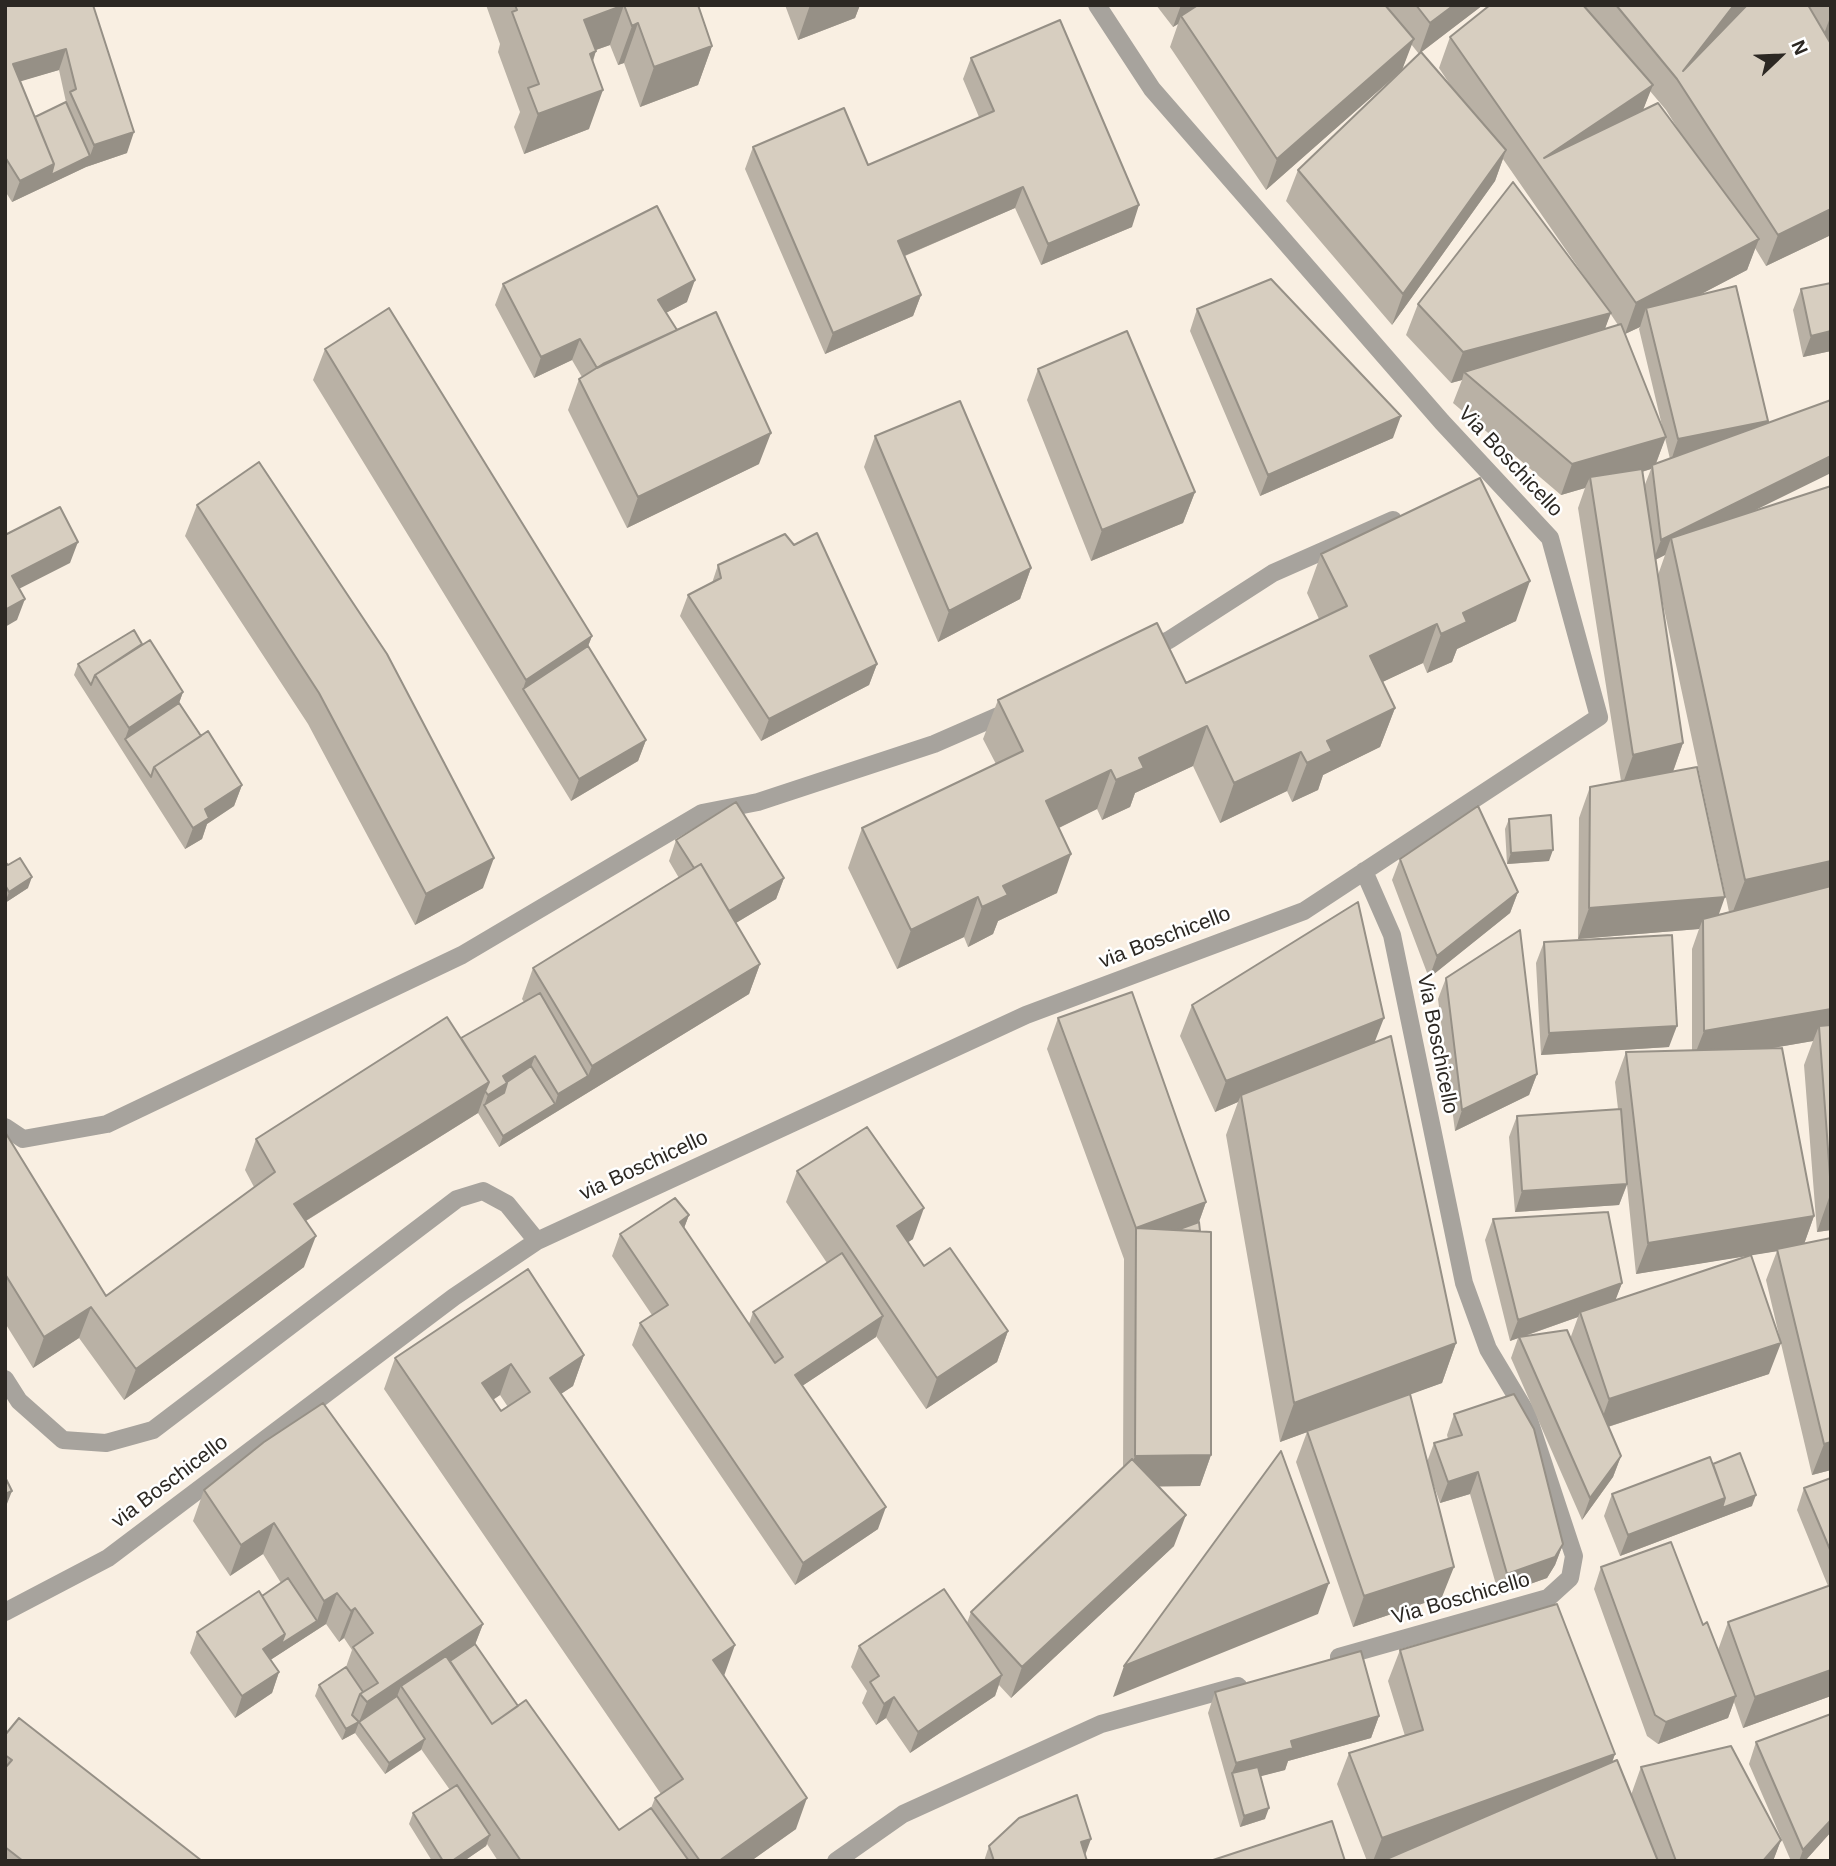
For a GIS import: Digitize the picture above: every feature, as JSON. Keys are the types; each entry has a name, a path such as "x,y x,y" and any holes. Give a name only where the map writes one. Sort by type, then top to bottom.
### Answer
{"street":[{"name":"Via Boschicello","path":"1097,5 1152,89 1486,480 1550,538 1599,717 1364,871 1392,935 1464,1283 1488,1349 1527,1414 1574,1556 1570,1578 1548,1598 1322,1662"},
{"path":"1132,656 1169,640 1273,573 1407,514"},
{"path":"5,1127 23,1139 107,1124 462,955 702,813 758,802 934,744 1033,700"},
{"name":"via Boschicello","path":"5,1612 108,1558 454,1297 537,1241 1026,1014 1304,911 1364,871"},
{"path":"5,1378 19,1401 63,1440 106,1443 153,1430 457,1199 483,1191 507,1204 537,1241"},
{"path":"836,1861 903,1814 1060,1745 1101,1724 1256,1681"}],"building":[{"path":"5,5 93,5 134,132 94,145 70,92 76,89 66,49 13,64 54,164 20,181 5,157"},
{"path":"515,5 624,5 584,20 596,51 590,54 603,90 538,114 528,88 539,84 512,12 517,10"},
{"path":"624,5 698,5 712,46 654,67 638,23 632,26"},
{"path":"1198,5 1385,5 1414,39 1277,159 1181,16"},
{"path":"1416,5 1454,5 1430,23"},
{"path":"1490,5 1583,5 1653,85 1544,158 1658,103 1759,239 1636,303 1450,37"},
{"path":"1616,5 1734,5 1683,71 1747,5 1808,5 1831,44 1831,209 1778,235 1677,79"},
{"path":"1060,20 1139,205 1048,244 1023,187 898,241 921,295 833,333 753,147 844,108 868,165 994,111 971,58"},
{"path":"1421,52 1506,150 1403,294 1298,170"},
{"path":"66,102 90,156 51,175 54,164 35,117"},
{"path":"1513,182 1611,313 1463,352 1418,304"},
{"path":"657,206 695,280 658,300 677,330 597,368 580,339 541,357 503,284"},
{"path":"1271,279 1401,416 1268,475 1197,309"},
{"path":"1831,283 1831,331 1811,336 1801,289"},
{"path":"1736,286 1768,421 1678,439 1646,308"},
{"path":"389,308 592,636 526,680 325,349"},
{"path":"716,312 771,433 638,497 579,379 603,364"},
{"path":"1621,324 1666,437 1572,464 1464,372"},
{"path":"1127,331 1195,492 1102,530 1038,369"},
{"path":"1831,400 1831,456 1661,540 1652,465"},
{"path":"960,401 1031,568 949,611 875,436"},
{"path":"259,462 387,654 494,858 426,894 319,693 197,505"},
{"path":"1642,469 1683,743 1633,755 1590,477"},
{"path":"1480,478 1530,581 1463,613 1467,622 1441,634 1437,624 1370,656 1395,708 1327,741 1332,751 1307,763 1301,752 1234,783 1207,726 1139,758 1144,768 1116,780 1111,770 1046,801 1071,854 1003,886 1008,895 982,907 978,897 911,930 862,828 1023,751 998,700 1157,623 1186,683 1347,606 1321,554"},
{"path":"1831,486 1831,861 1745,880 1671,538"},
{"path":"60,507 78,542 12,576 25,599 5,610 5,535"},
{"path":"817,533 877,664 769,719 688,595 721,578 718,565 785,534 794,545"},
{"path":"134,630 142,644 95,675 91,685 78,664"},
{"path":"150,640 183,692 129,728 95,675"},
{"path":"588,646 646,740 579,779 523,689"},
{"path":"179,703 201,736 154,767 151,777 125,739"},
{"path":"208,731 242,785 205,809 209,818 193,828 154,767"},
{"path":"1697,767 1725,897 1589,908 1590,787"},
{"path":"736,802 784,878 729,911 701,864 694,868 676,840"},
{"path":"1478,806 1518,892 1437,956 1400,859"},
{"path":"1551,815 1553,850 1511,853 1509,819"},
{"path":"20,858 32,877 9,892 5,885 5,862 8,865"},
{"path":"701,864 760,964 592,1066 533,968"},
{"path":"1831,886 1831,1009 1704,1031 1703,919"},
{"path":"1358,902 1384,1018 1226,1081 1192,1005"},
{"path":"1520,930 1537,1074 1462,1110 1446,978"},
{"path":"1672,935 1677,1026 1549,1033 1544,942"},
{"path":"1132,992 1206,1202 1136,1228 1058,1018"},
{"path":"540,993 588,1076 558,1094 535,1056 503,1076 507,1083 488,1095 485,1091 489,1082 461,1038"},
{"path":"447,1017 489,1082 294,1204 316,1236 136,1369 91,1307 44,1337 5,1274 5,1132 106,1296 275,1172 256,1139"},
{"path":"1831,1025 1831,1190 1819,1026"},
{"path":"1391,1036 1456,1343 1294,1403 1241,1095"},
{"path":"1782,1048 1814,1216 1648,1243 1626,1052"},
{"path":"531,1066 555,1104 503,1136 484,1105 504,1093 507,1082"},
{"path":"1621,1109 1627,1184 1522,1191 1517,1116"},
{"path":"867,1127 924,1208 897,1226 924,1266 950,1248 1008,1331 937,1378 797,1171"},
{"path":"675,1198 689,1215 680,1222 775,1363 783,1357 753,1312 842,1253 883,1316 795,1375 886,1507 803,1563 640,1323 668,1305 620,1234"},
{"path":"1608,1212 1622,1283 1518,1320 1493,1219"},
{"path":"1199,1222 1200,1231 1177,1230"},
{"path":"1136,1228 1211,1232 1211,1455 1135,1456"},
{"path":"1831,1238 1831,1442 1824,1444 1777,1249"},
{"path":"1751,1255 1781,1343 1609,1399 1580,1312"},
{"path":"528,1269 584,1355 550,1378 735,1645 713,1660 807,1798 719,1861 700,1861 655,1798 683,1779 395,1358","holes":["511,1364 530,1392 501,1411 482,1383"]},
{"path":"1567,1330 1621,1456 1590,1498 1519,1337"},
{"path":"1410,1394 1454,1567 1364,1596 1307,1431"},
{"path":"1514,1394 1534,1429 1563,1544 1555,1557 1507,1574 1478,1472 1448,1482 1434,1443 1462,1435 1454,1414"},
{"path":"323,1403 483,1624 367,1702 360,1694 378,1683 353,1647 373,1633 355,1608 351,1611 337,1593 324,1601 274,1523 241,1545 204,1490 264,1442"},
{"path":"1281,1451 1329,1583 1124,1666"},
{"path":"1740,1453 1756,1495 1722,1508 1725,1498 1713,1464"},
{"path":"1710,1457 1725,1498 1628,1535 1612,1494"},
{"path":"1132,1459 1186,1515 1022,1667 971,1612"},
{"path":"5,1477 12,1491 5,1494"},
{"path":"1831,1478 1831,1552 1804,1488"},
{"path":"1671,1542 1703,1625 1707,1622 1736,1696 1666,1722 1655,1715 1601,1567"},
{"path":"288,1578 317,1621 281,1644 285,1634 262,1596"},
{"path":"1831,1585 1831,1670 1755,1697 1728,1622"},
{"path":"944,1589 1002,1675 918,1732 894,1697 884,1704 870,1682 879,1676 859,1646"},
{"path":"259,1591 285,1634 263,1649 279,1672 242,1696 197,1632"},
{"path":"1557,1604 1615,1754 1382,1838 1349,1753 1423,1730 1400,1650"},
{"path":"475,1644 518,1706 492,1724 450,1661"},
{"path":"1361,1651 1379,1716 1291,1741 1293,1748 1236,1763 1215,1692"},
{"path":"446,1656 492,1724 526,1700 619,1830 651,1808 689,1861 521,1861 401,1686"},
{"path":"346,1667 363,1692 352,1715 359,1722 346,1729 319,1685"},
{"path":"397,1696 425,1739 389,1763 359,1722"},
{"path":"1831,1714 1831,1820 1803,1850 1756,1742"},
{"path":"19,1718 202,1861 23,1861 5,1847 5,1768 12,1760 5,1755 5,1735"},
{"path":"1731,1746 1781,1840 1763,1861 1676,1861 1641,1767"},
{"path":"1617,1760 1658,1861 1382,1861"},
{"path":"1258,1767 1269,1808 1244,1816 1232,1773"},
{"path":"457,1785 490,1835 452,1861 443,1861 413,1813"},
{"path":"1077,1795 1091,1839 1081,1842 1087,1861 994,1861 989,1846 1019,1818"},
{"path":"1332,1821 1345,1861 1210,1861"}]}
